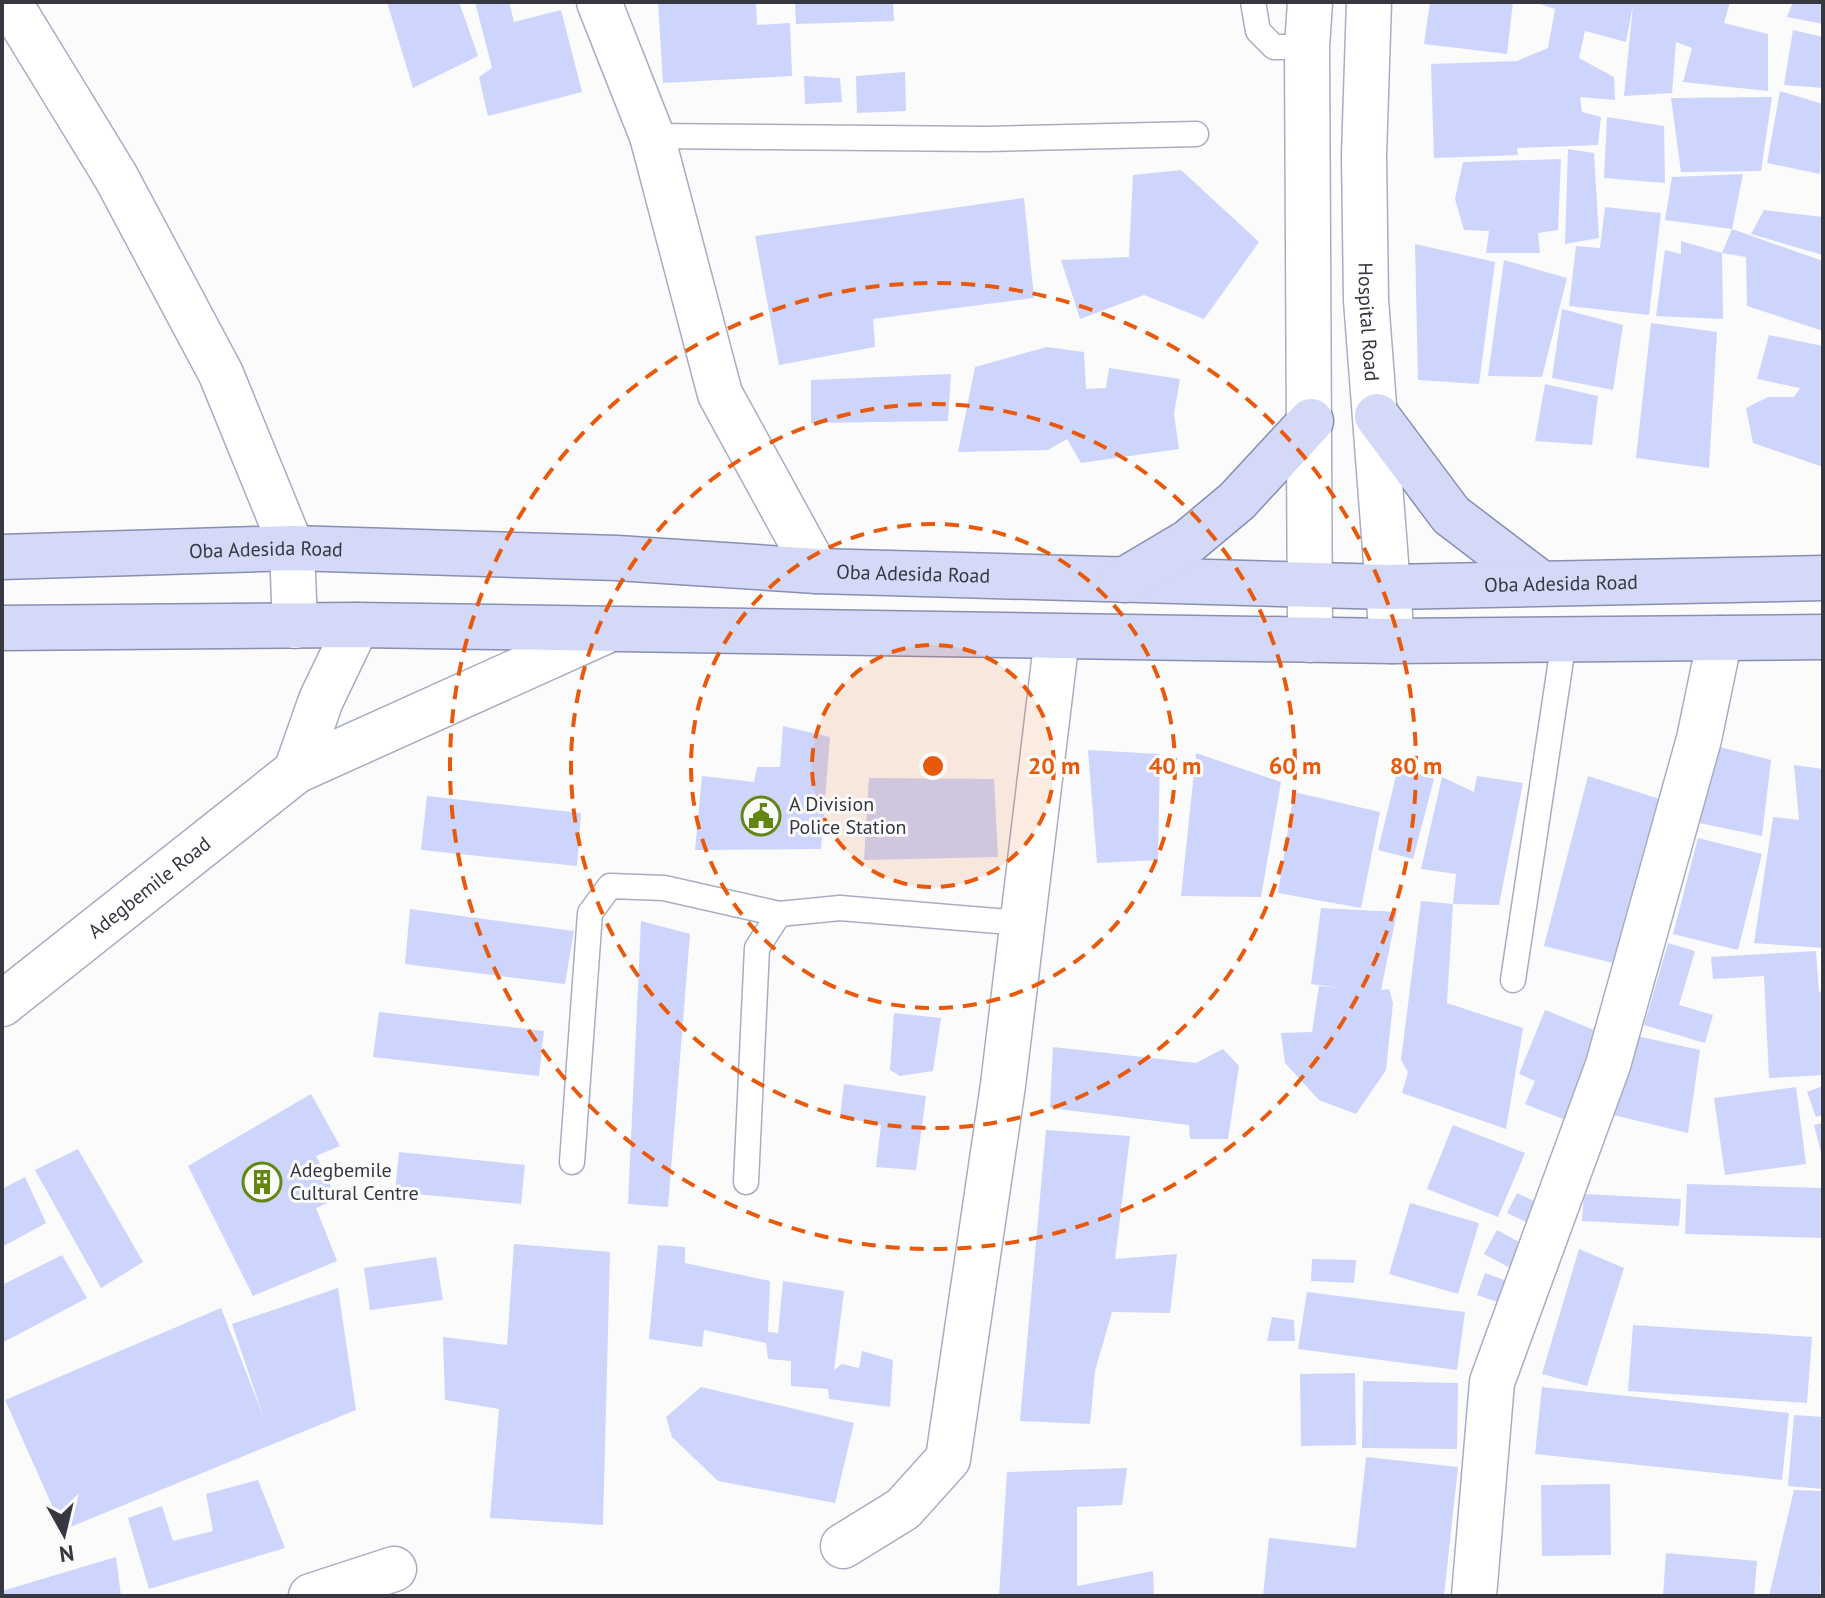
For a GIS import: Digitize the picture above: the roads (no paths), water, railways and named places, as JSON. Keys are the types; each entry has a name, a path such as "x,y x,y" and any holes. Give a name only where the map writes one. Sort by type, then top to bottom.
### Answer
{"main road":[{"path":"1377,416 1451,515 1539,582"},
{"path":"1124,580 1200,532 1254,483 1311,421"},
{"name":"Oba Adesida Road","path":"2,557 292,548 617,558 817,571 1389,587 1823,578"},
{"path":"2,628 357,625 604,632 1392,641 1823,637"}],"street":[{"path":"9,2 116,177 221,374 292,548 295,626"},
{"path":"599,2 652,136 720,394 817,571"},
{"path":"1310,2 1307,47 1310,640"},
{"name":"Hospital Road","path":"1369,2 1364,155 1366,300 1392,641"},
{"path":"296,771 321,700 357,625"},
{"name":"Adegbemile Road","path":"2,1004 296,771 604,632"},
{"path":"843,1546 903,1509 948,1459 1001,1101 1057,637"},
{"path":"1474,1596 1492,1382 1608,1065 1699,739 1720,638"},
{"path":"311,1596 394,1569"}],"lane":[{"path":"1253,2 1258,31 1274,47 1307,47"},
{"path":"652,136 986,139 1196,134"},
{"path":"1513,980 1564,640"},
{"path":"572,1162 590,913 610,886 664,888 779,914 840,908 1021,923"},
{"path":"746,1182 757,948 779,914"}],"place":[{"name":"A Division Police Station","path":"761,816"},
{"name":"Adegbemile Cultural Centre","path":"262,1182"}]}
